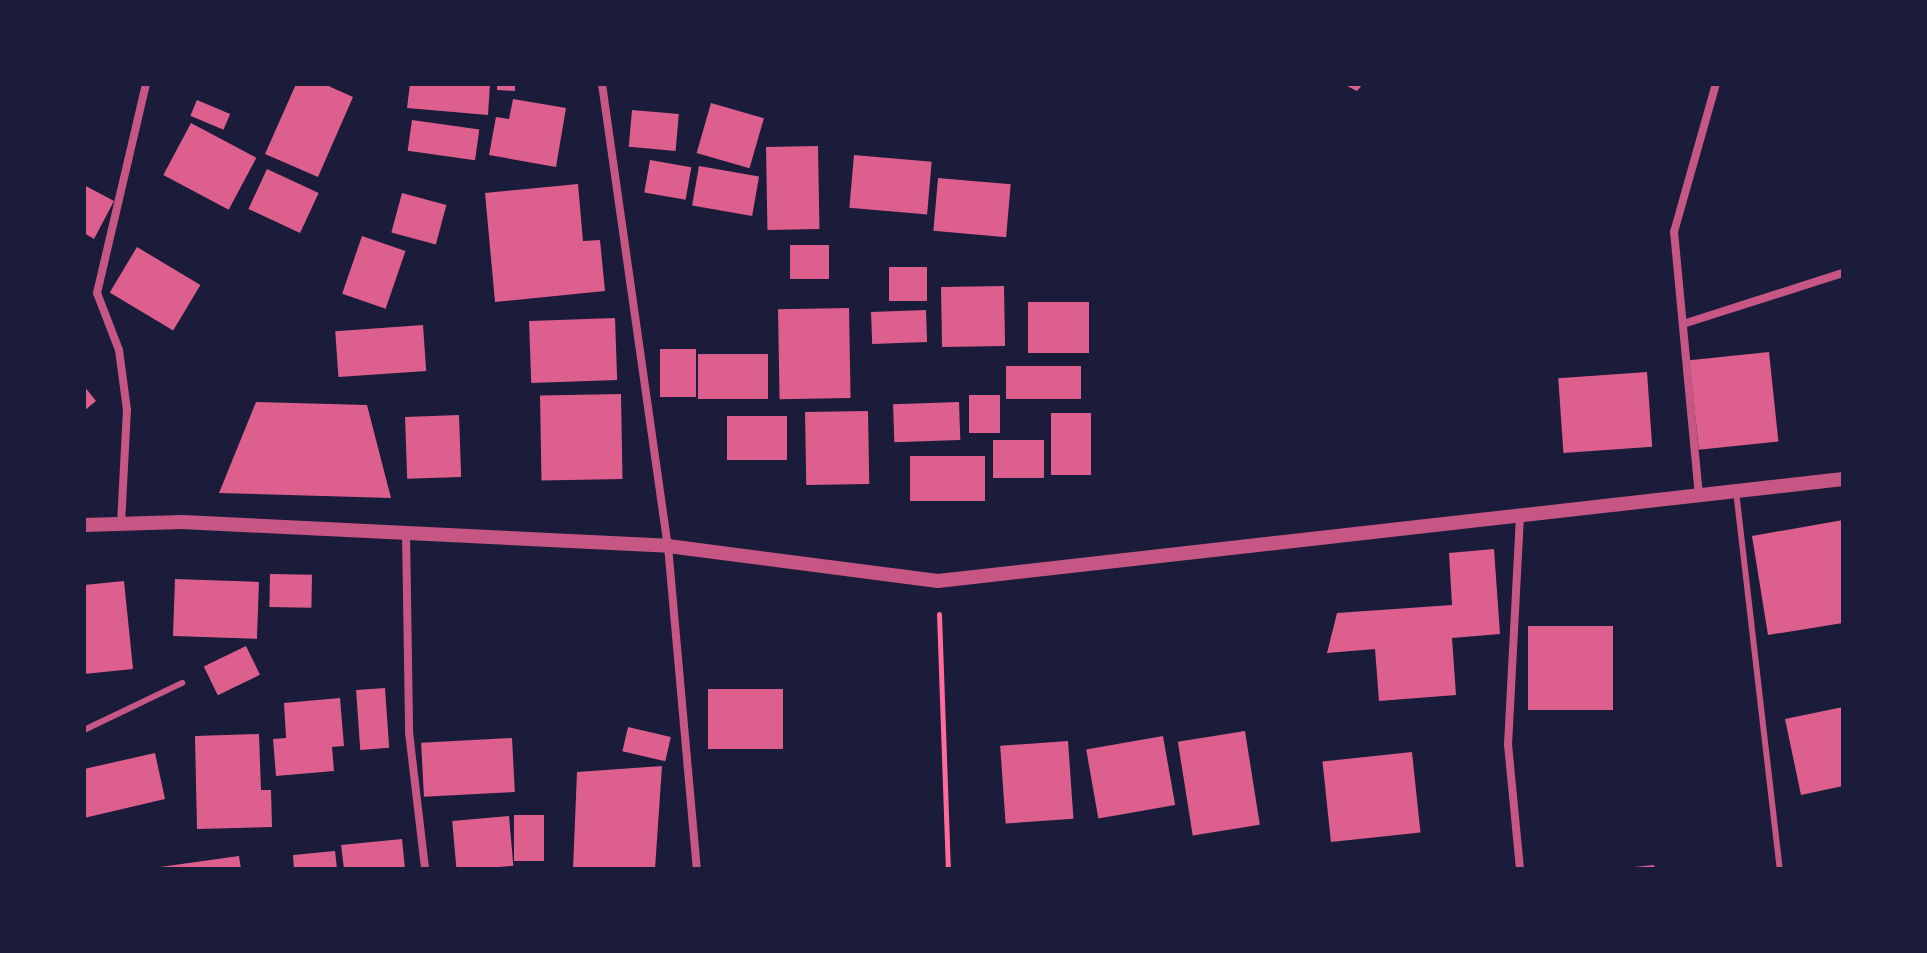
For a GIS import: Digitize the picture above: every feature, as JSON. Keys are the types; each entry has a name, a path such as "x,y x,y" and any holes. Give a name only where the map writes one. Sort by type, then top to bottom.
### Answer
{"street":[{"path":"121,524 127,410 119,350 97,293 146,84"},
{"path":"602,84 668,546 697,869"},
{"path":"1699,496 1674,232 1716,84"},
{"path":"1683,324 1843,273"},
{"path":"84,525 182,522 668,546 938,581 1843,479"},
{"path":"1520,516 1508,745 1520,869"},
{"path":"406,533 408,717 425,869"}],"lane":[{"path":"1736,491 1780,869"},
{"path":"84,730 182,683"}],"path":[{"path":"938,581 948,869"}],"building":[{"path":"296,84 324,84 353,97 318,177 265,154"},
{"path":"410,84 490,84 488,115 407,108"},
{"path":"497,84 515,84 515,91 497,90"},
{"path":"1343,84 1363,84 1357,91"},
{"path":"513,99 566,108 556,167 489,155 496,117 509,119"},
{"path":"197,100 230,114 223,130 190,116"},
{"path":"711,103 764,118 750,168 697,153"},
{"path":"632,110 679,114 676,151 629,147"},
{"path":"412,120 479,129 475,160 408,151"},
{"path":"191,123 256,158 229,210 163,175"},
{"path":"818,146 819,229 767,230 766,147"},
{"path":"854,155 932,162 927,215 849,208"},
{"path":"650,160 691,167 686,200 644,192"},
{"path":"699,166 759,177 752,216 692,205"},
{"path":"267,169 319,193 300,233 248,209"},
{"path":"938,178 1011,184 1006,237 933,231"},
{"path":"578,184 583,241 600,240 605,291 495,302 485,193"},
{"path":"84,185 114,201 94,239 84,233"},
{"path":"402,193 446,205 436,245 391,233"},
{"path":"362,236 405,251 386,309 342,294"},
{"path":"790,245 829,245 829,279 790,279"},
{"path":"137,247 200,285 173,331 110,292"},
{"path":"889,267 927,267 927,301 889,301"},
{"path":"1004,286 1005,346 942,347 941,287"},
{"path":"1028,302 1089,302 1089,353 1028,353"},
{"path":"849,308 851,398 780,399 778,309"},
{"path":"926,310 927,342 872,344 871,312"},
{"path":"615,318 617,380 531,383 529,321"},
{"path":"423,325 426,371 338,377 335,331"},
{"path":"660,349 696,349 696,397 660,397"},
{"path":"1769,352 1778,442 1699,450 1689,360"},
{"path":"698,354 768,354 768,399 698,399"},
{"path":"1006,366 1081,366 1081,399 1006,399"},
{"path":"1647,372 1652,447 1563,453 1558,378"},
{"path":"84,386 96,401 84,411"},
{"path":"621,394 622,479 541,480 540,395"},
{"path":"969,395 1000,395 1000,433 969,433"},
{"path":"256,402 367,405 391,498 219,493"},
{"path":"959,402 960,440 894,442 893,404"},
{"path":"868,411 869,484 806,485 805,412"},
{"path":"1051,413 1091,413 1091,475 1051,475"},
{"path":"459,415 461,477 407,479 405,417"},
{"path":"727,416 787,416 787,460 727,460"},
{"path":"993,440 1044,440 1044,478 993,478"},
{"path":"910,456 985,456 985,501 910,501"},
{"path":"1843,520 1843,623 1768,635 1752,536"},
{"path":"1494,549 1500,634 1452,638 1456,695 1379,701 1375,649 1327,653 1337,613 1452,605 1449,553"},
{"path":"270,574 312,575 311,608 269,607"},
{"path":"175,579 259,582 257,639 173,636"},
{"path":"124,581 133,669 84,674 84,585"},
{"path":"1528,626 1613,626 1613,710 1528,710"},
{"path":"246,646 260,675 218,695 204,667"},
{"path":"385,688 389,748 360,750 356,690"},
{"path":"708,689 783,689 783,749 708,749"},
{"path":"340,698 344,746 332,747 334,771 276,776 273,739 286,738 284,703"},
{"path":"1843,707 1843,786 1801,795 1785,719"},
{"path":"628,727 671,737 665,761 622,751"},
{"path":"1245,731 1260,825 1193,835 1178,742"},
{"path":"259,734 261,790 271,790 272,827 197,829 195,736"},
{"path":"1163,736 1175,805 1098,818 1086,750"},
{"path":"512,738 515,792 424,797 421,743"},
{"path":"1068,741 1073,819 1006,824 1000,746"},
{"path":"1412,752 1420,833 1331,842 1322,761"},
{"path":"155,753 165,799 84,818 84,769"},
{"path":"662,766 655,869 573,869 577,772"},
{"path":"514,815 544,815 544,861 514,861"},
{"path":"509,816 513,866 456,869 452,821"},
{"path":"402,839 405,869 344,869 341,845"},
{"path":"335,851 337,869 294,869 293,855"},
{"path":"239,856 241,869 160,867"},
{"path":"1654,865 1655,869 1634,869 1634,867"}]}
